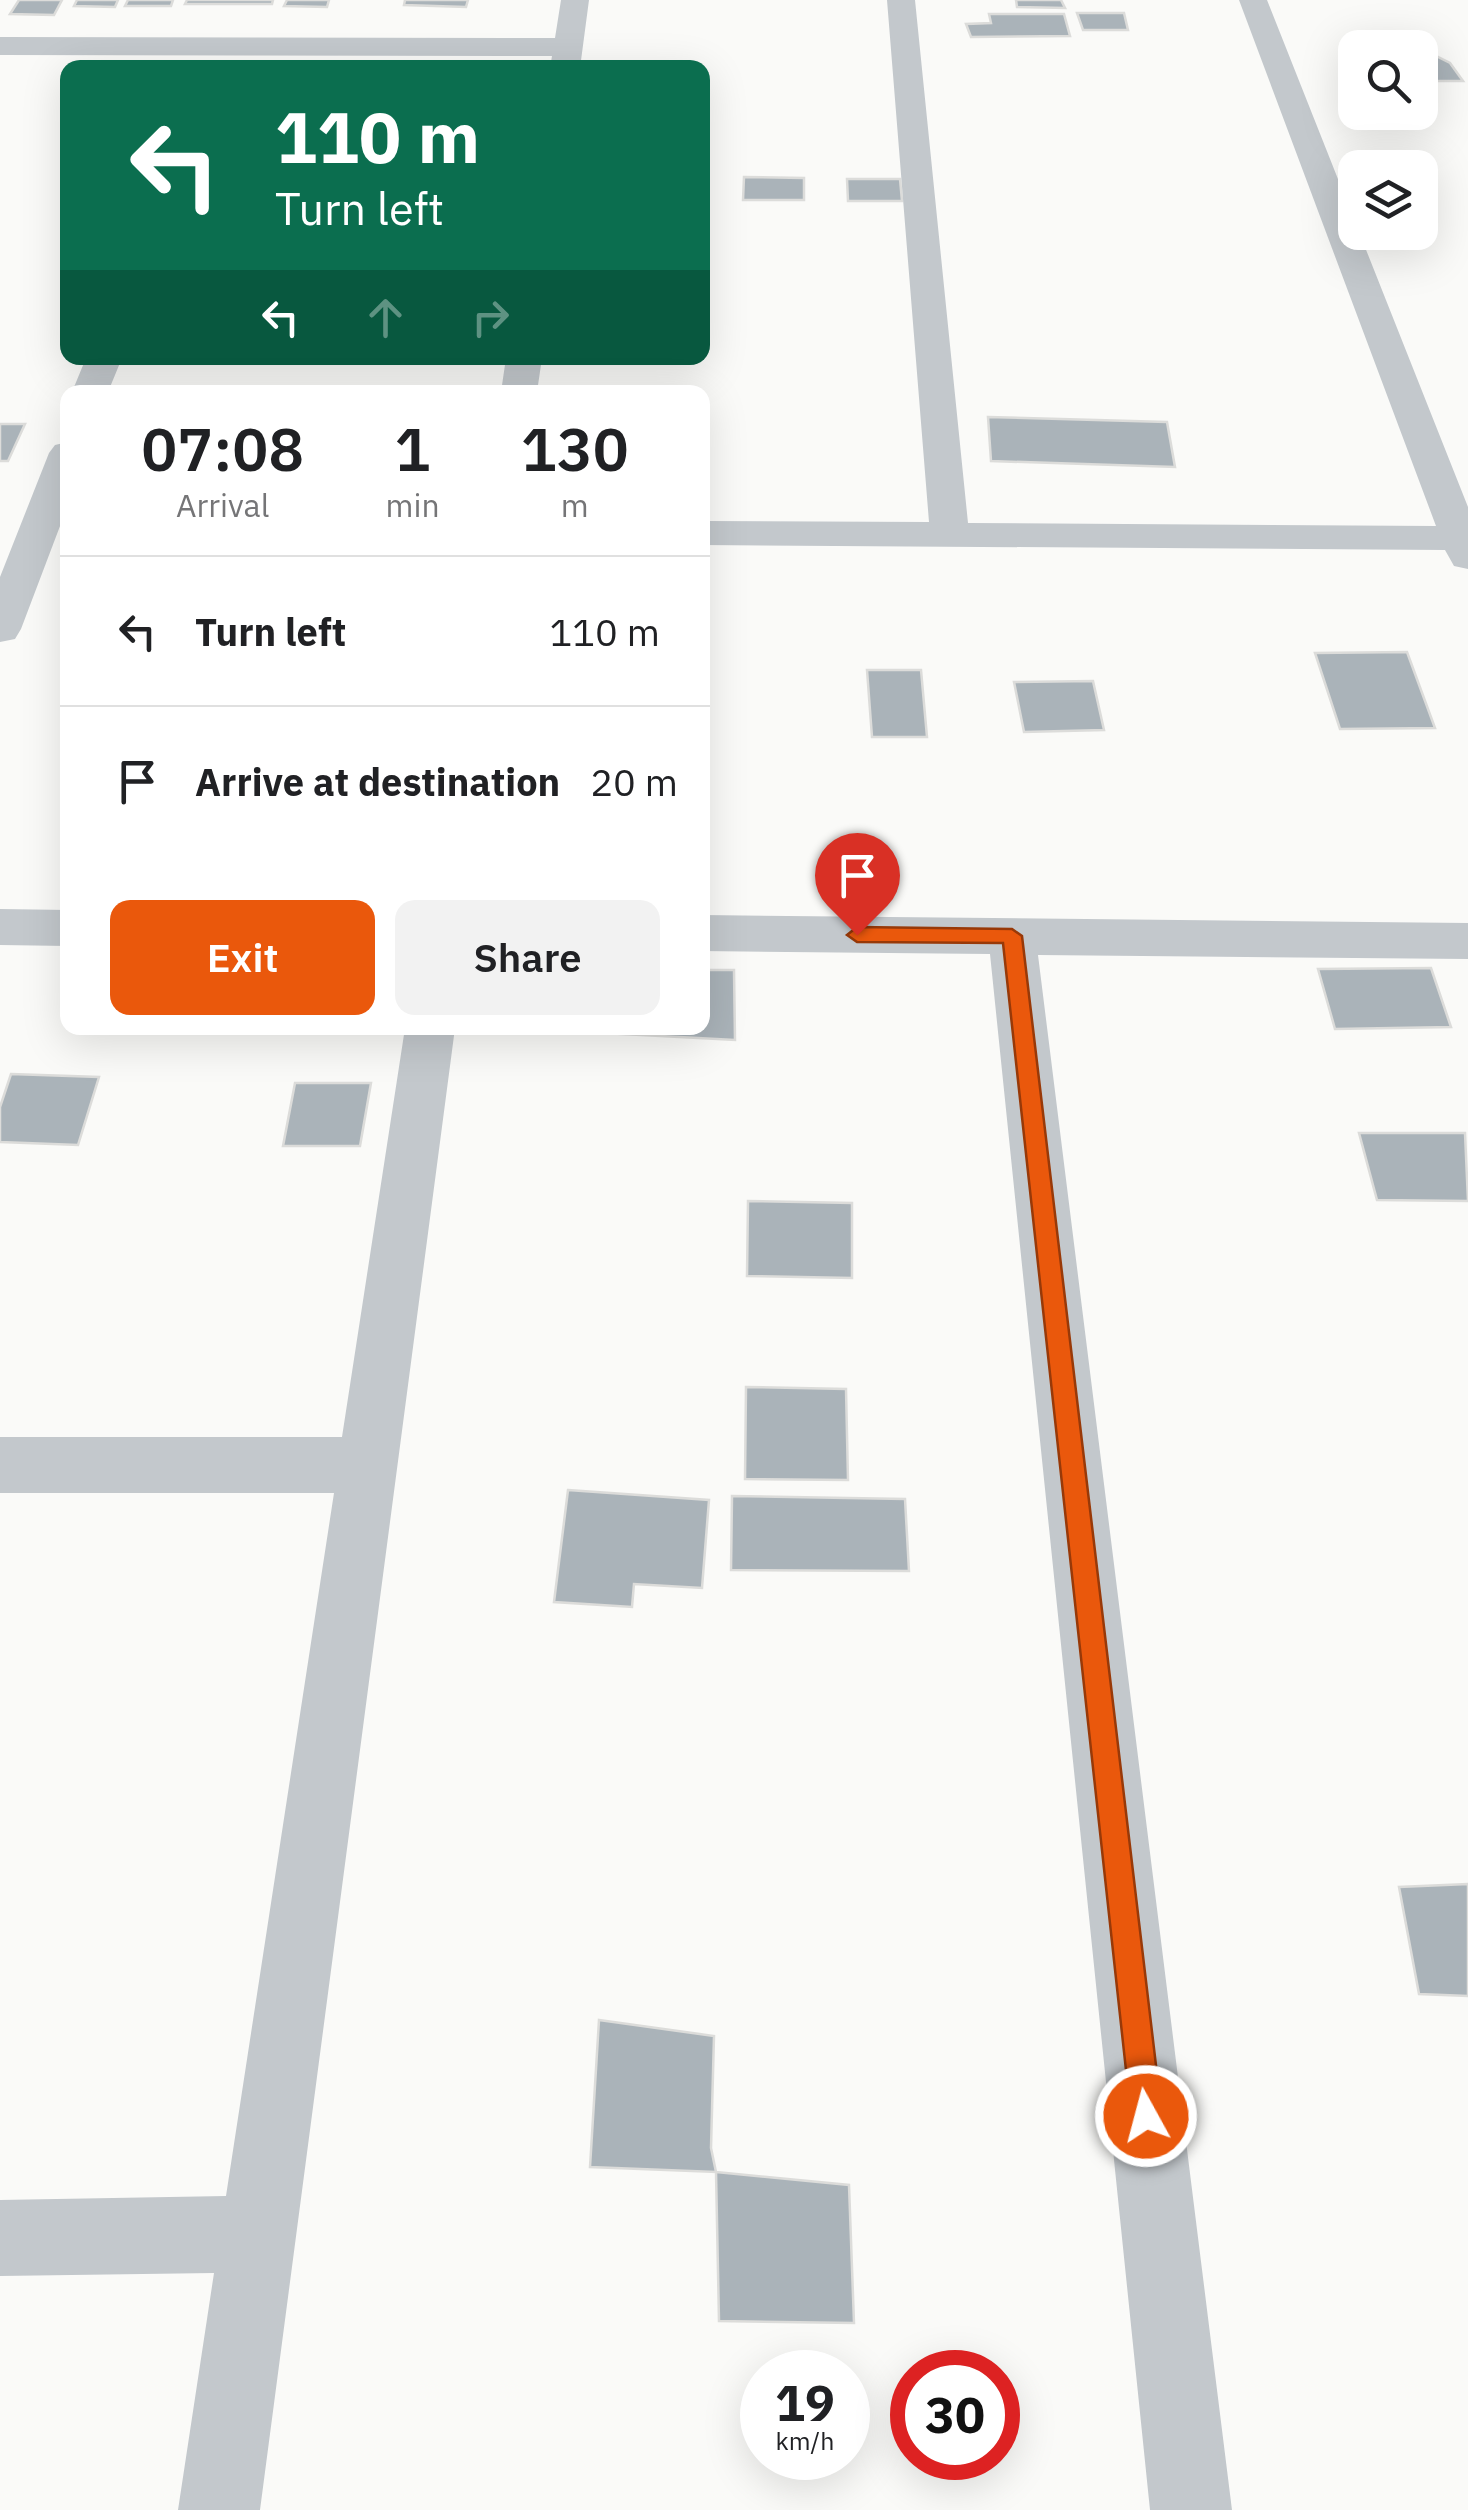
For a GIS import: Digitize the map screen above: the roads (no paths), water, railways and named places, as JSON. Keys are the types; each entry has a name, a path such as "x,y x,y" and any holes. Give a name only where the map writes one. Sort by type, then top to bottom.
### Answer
{"street":[{"path":"0,46 218,57 567,57 575,0"},
{"path":"901,0 950,534"},
{"path":"710,533 1466,544 1253,0"},
{"path":"0,630 60,471"},
{"path":"0,927 60,928"},
{"path":"710,934 1468,940"},
{"path":"1012,936 1191,2510"},
{"path":"219,2510 429,1035"},
{"path":"0,1465 367,1465"},
{"path":"0,2238 258,2234"}]}
